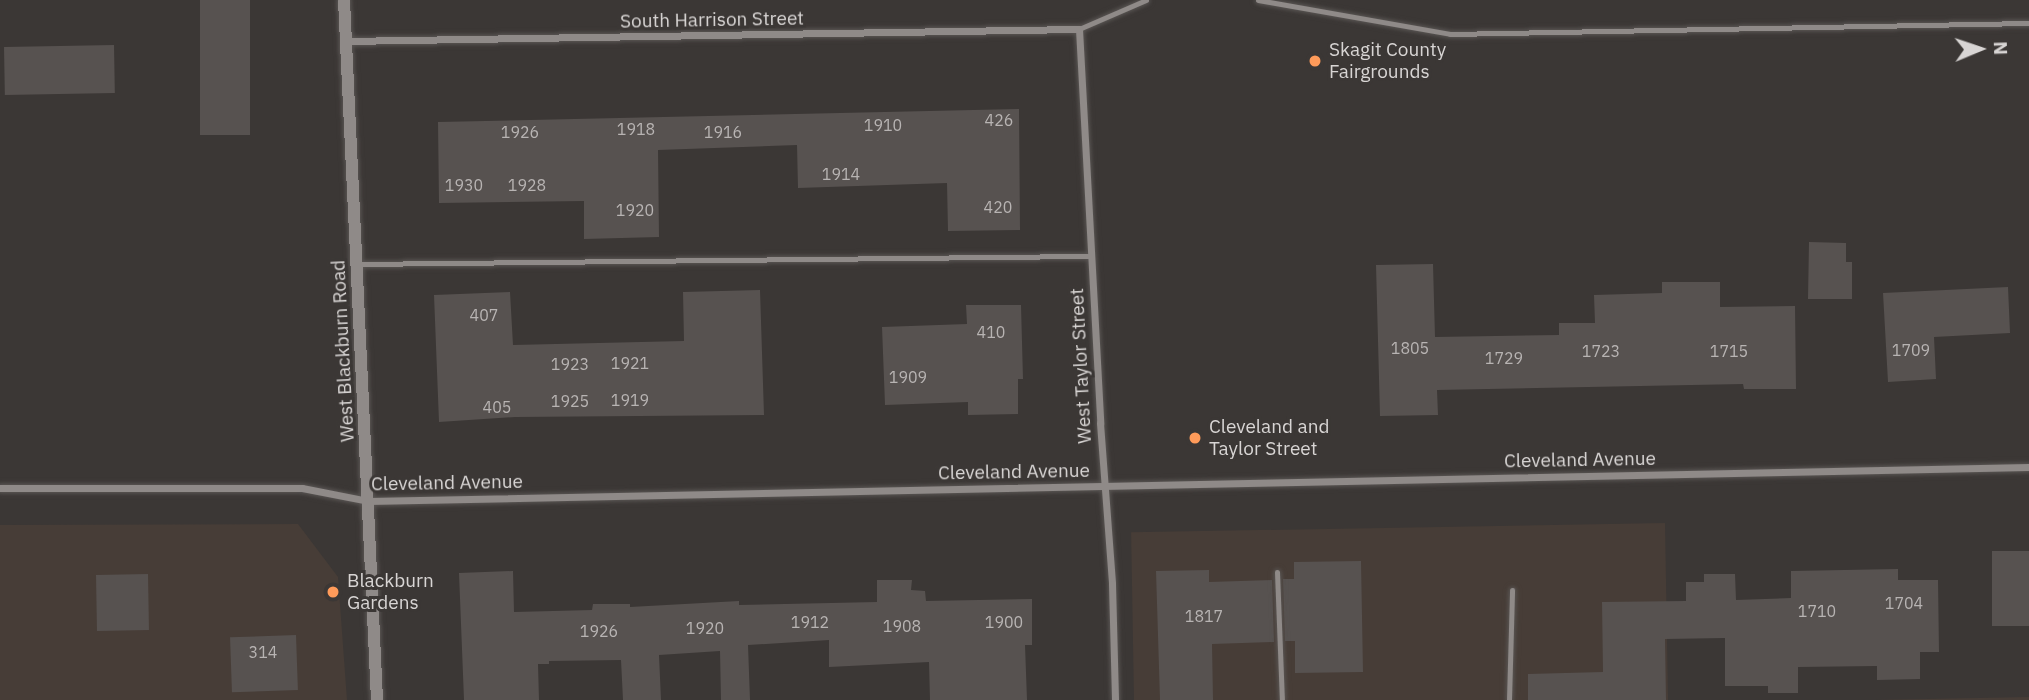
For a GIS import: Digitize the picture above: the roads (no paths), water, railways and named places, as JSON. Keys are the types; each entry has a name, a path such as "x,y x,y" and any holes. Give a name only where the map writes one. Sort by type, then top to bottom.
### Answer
{"street":[{"name":"West Blackburn Road","path":"344,0 359,264 377,700"},
{"name":"South Harrison Street","path":"346,41 1079,29"},
{"name":"West Taylor Street","path":"1079,29 1112,584 1115,700"},
{"name":"Cleveland Avenue","path":"4,488 302,488 368,501 2029,467"}],"lane":[{"path":"1079,29 1146,0"},
{"path":"1258,0 1450,34 2029,23"},
{"path":"359,264 1091,256"},
{"path":"0,495 4,488"},
{"path":"1277,572 1282,700"},
{"path":"1509,700 1512,590"}],"place":[{"name":"Skagit County Fairgrounds","path":"1315,61"},
{"name":"Cleveland and Taylor Street","path":"1195,438"},
{"name":"Blackburn Gardens","path":"333,592"}]}
